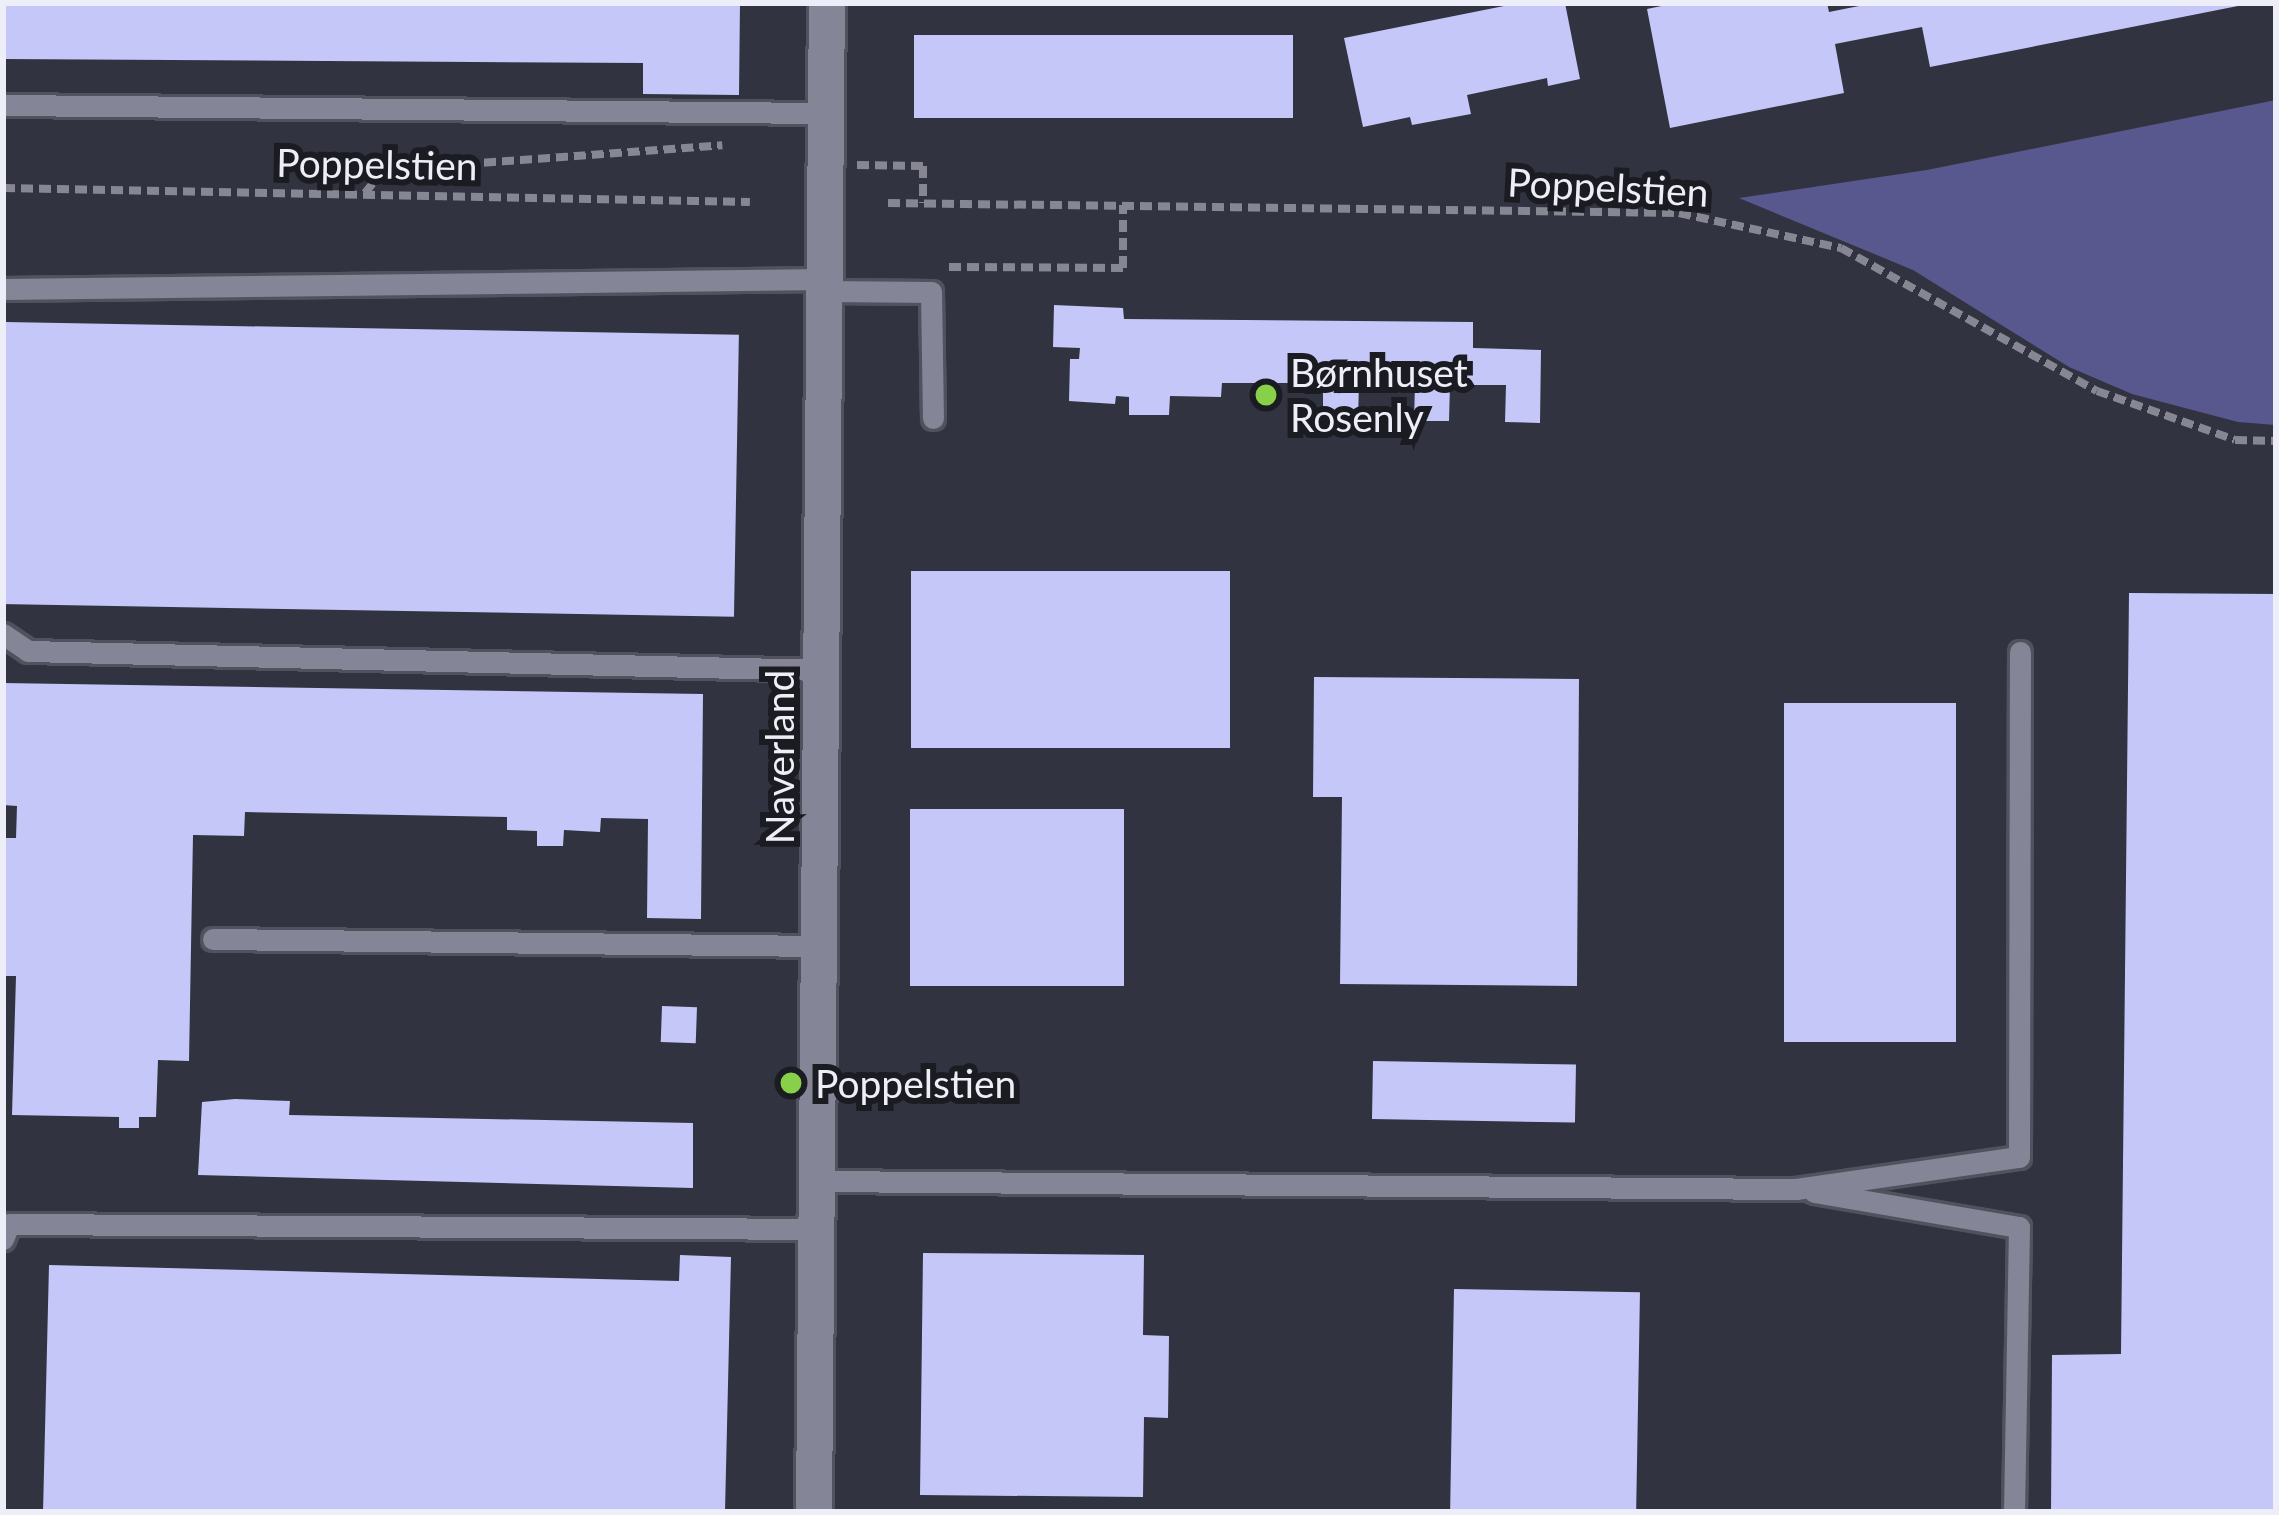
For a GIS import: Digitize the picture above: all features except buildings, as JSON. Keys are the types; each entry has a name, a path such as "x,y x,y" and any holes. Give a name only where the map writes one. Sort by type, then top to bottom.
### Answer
{"street":[{"name":"Naverland","path":"814,1512 827,3"}],"lane":[{"path":"3,105 826,113"},
{"path":"3,289 825,285 931,292 933,418"},
{"path":"3,634 28,651 821,670"},
{"path":"818,1180 1796,1189 2019,1157 2020,652"},
{"path":"213,939 819,946"},
{"path":"1796,1189 2019,1227 2014,1512"},
{"path":"3,1239 9,1224 817,1229"}],"path":[{"path":"365,193 376,178 466,164 733,145"},
{"path":"826,164 923,166 923,203"},
{"name":"Poppelstien","path":"3,188 750,202"},
{"name":"Poppelstien","path":"889,202 1678,213 1840,248 2097,392 2234,440 2276,441"},
{"path":"940,267 1124,268 1124,205"}],"shaded area":[{"path":"2276,100 2276,425 2238,422 2132,394 2069,367 1913,270 1739,198 1927,170"}],"place":[{"name":"Børnhuset Rosenly","path":"1266,395"},
{"name":"Poppelstien","path":"791,1083"}]}
